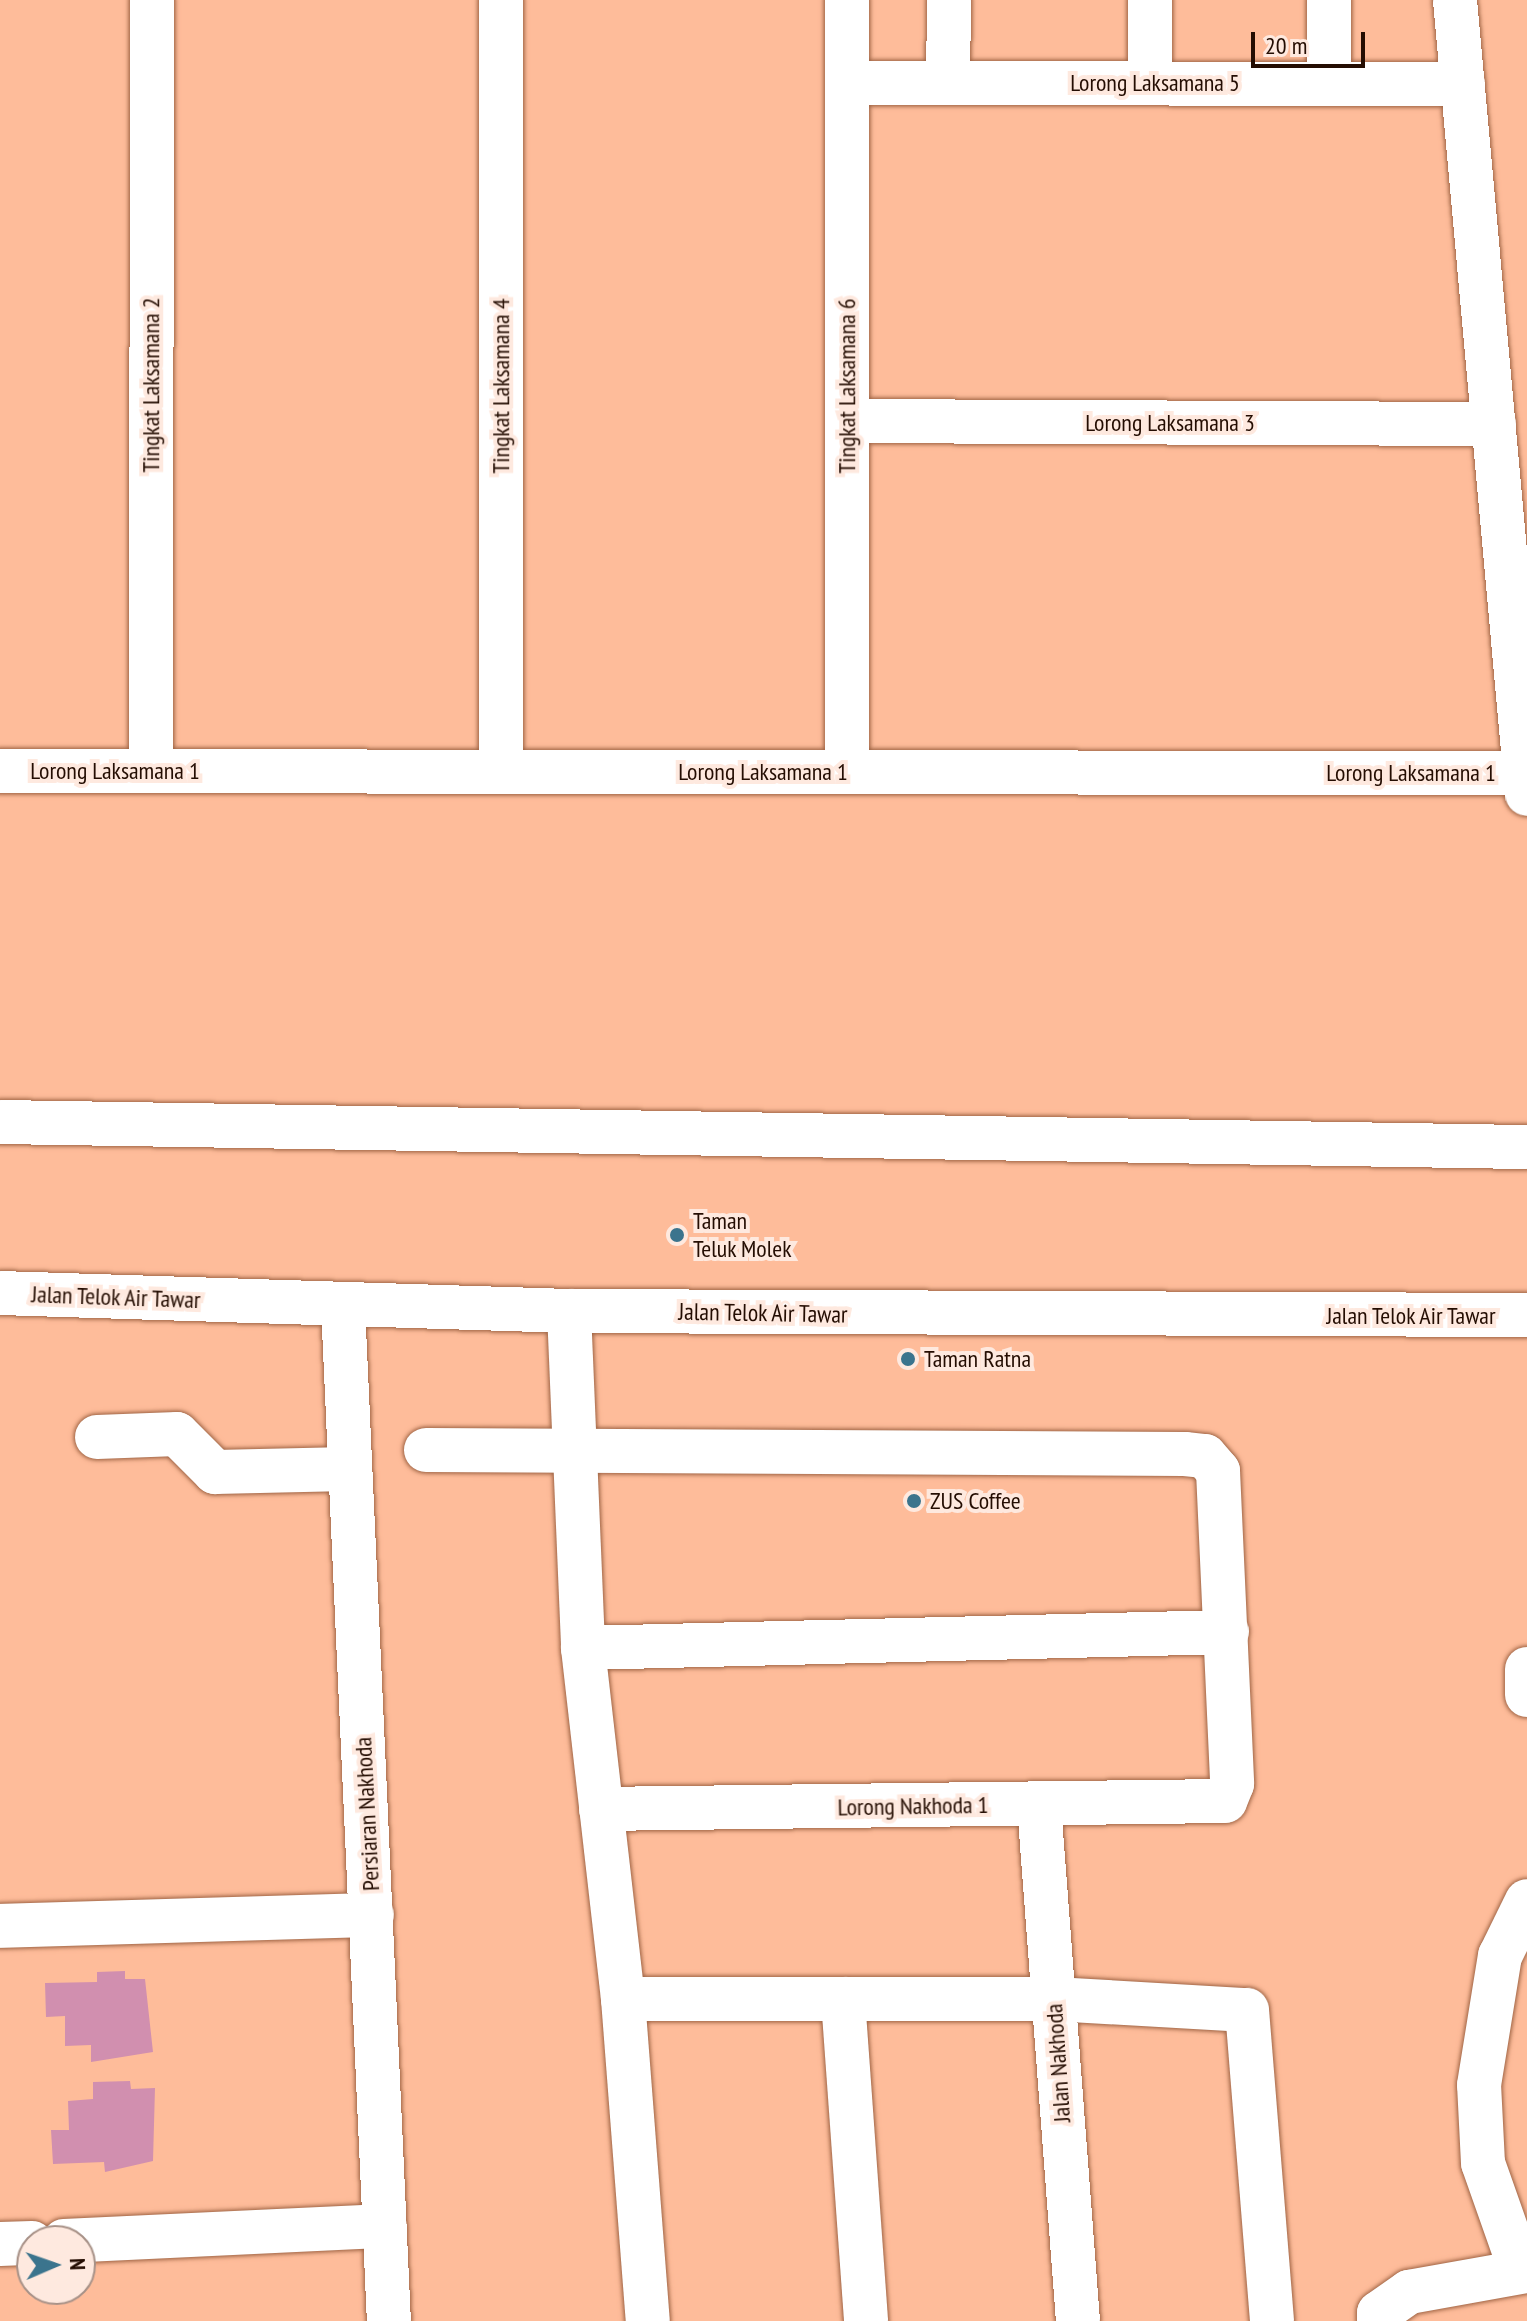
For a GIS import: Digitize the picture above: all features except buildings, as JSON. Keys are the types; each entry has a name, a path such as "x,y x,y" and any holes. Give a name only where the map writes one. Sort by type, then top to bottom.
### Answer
{"street":[{"name":"Tingkat Laksamana 2","path":"151,771 152,0"},
{"name":"Tingkat Laksamana 4","path":"501,0 501,771"},
{"name":"Tingkat Laksamana 6","path":"847,0 847,772"},
{"path":"948,83 949,0"},
{"path":"1150,0 1150,83"},
{"path":"1329,0 1329,84"},
{"path":"1455,0 1526,784"},
{"name":"Lorong Laksamana 5","path":"847,83 1463,84"},
{"name":"Lorong Laksamana 3","path":"847,421 1494,424"},
{"name":"Lorong Laksamana 1","path":"0,771 847,772 1526,784"},
{"path":"0,1122 1527,1147"},
{"name":"Jalan Telok Air Tawar","path":"0,1293 569,1311 1527,1315"},
{"name":"Persiaran Nakhoda","path":"343,1306 389,2321"},
{"path":"569,1311 569,1450 583,1648 623,1999 648,2321"},
{"path":"97,1437 177,1434 215,1472 348,1469"},
{"path":"426,1450 1205,1456 1218,1471 1227,1632 583,1648"},
{"name":"Lorong Nakhoda 1","path":"601,1809 1225,1801 1232,1784 1227,1632"},
{"path":"1527,1669 1527,1695"},
{"name":"Jalan Nakhoda","path":"1039,1805 1078,2321"},
{"path":"1379,2321 1379,2313 1409,2292 1524,2271 1483,2163 1479,2085 1500,1956 1527,1901"},
{"path":"0,1926 372,1915"},
{"path":"623,1999 1054,1999 1247,2010 1272,2321"},
{"path":"843,1999 866,2321"},
{"path":"96,2240 385,2226"}],"place":[{"name":"Taman Teluk Molek","path":"677,1235"},
{"name":"Taman Ratna","path":"908,1359"},
{"name":"ZUS Coffee","path":"914,1501"}]}
